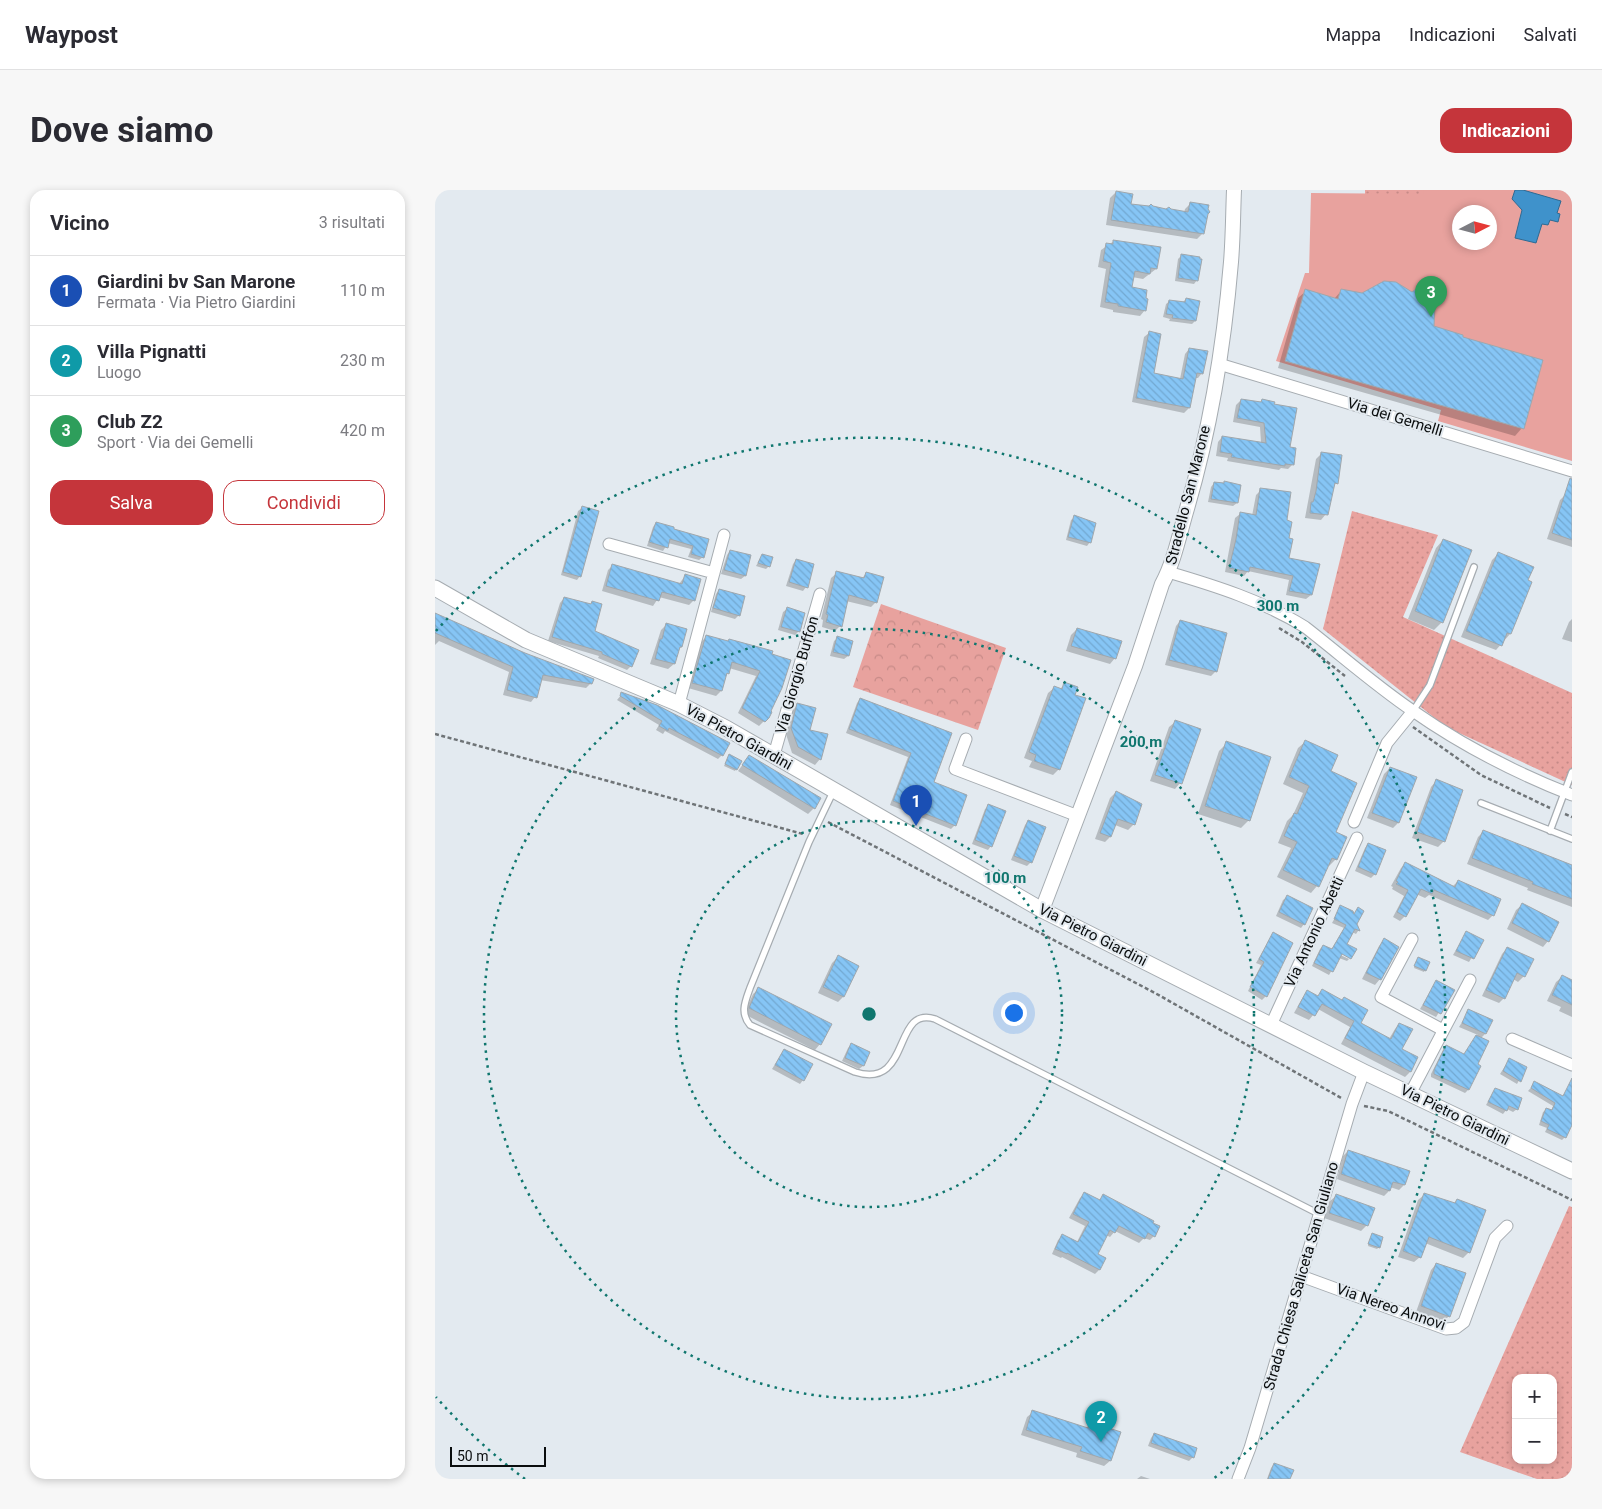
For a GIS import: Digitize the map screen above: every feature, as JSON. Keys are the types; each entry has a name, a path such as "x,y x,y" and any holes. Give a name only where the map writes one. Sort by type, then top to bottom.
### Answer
{"main road":[{"name":"Via Pietro Giardini","path":"435,588 526,640 679,704 726,728 1042,910 1364,1072 1572,1172"}],"street":[{"name":"Stradello San Marone","path":"1042,910 1135,666 1161,584 1168,572 1196,476 1219,364 1231,261 1233,190"},
{"name":"Via dei Gemelli","path":"1219,364 1572,471"},
{"path":"679,704 724,535"},
{"path":"609,544 714,573"},
{"path":"1168,572 1219,587 1288,617 1305,627 1413,711 1461,742 1519,773 1569,794"},
{"name":"Via Giorgio Buffon","path":"774,756 820,594"},
{"path":"1354,822 1381,753 1413,711"},
{"path":"967,739 955,769 1078,816"},
{"name":"Via Antonio Abetti","path":"1271,1025 1357,838"},
{"path":"1412,939 1381,997 1443,1030"},
{"path":"1410,1094 1470,980"},
{"path":"1512,1039 1572,1065"},
{"name":"Strada Chiesa Saliceta San Giuliano","path":"1237,1479 1250,1448 1352,1104 1364,1072"},
{"name":"Via Nereo Annovi","path":"1301,1276 1446,1329 1456,1328 1464,1322 1495,1238 1507,1226"}],"lane":[{"path":"1413,711 1430,685 1474,567"},
{"path":"1551,831 1558,811 1569,794 1572,772"},
{"path":"834,790 809,842 750,988 743,1013 745,1020 750,1025 866,1076 879,1074 887,1070 911,1025 921,1018 935,1019 1319,1214"},
{"path":"1481,803 1572,840"}],"path":[{"path":"1273,624 1302,642 1348,679"},
{"path":"1404,721 1481,775 1572,817"},
{"path":"435,734 808,836"},
{"path":"820,818 1155,993 1352,1104 1388,1111 1572,1200"}],"green space":[{"path":"1365,190 1424,190 1424,194 1365,194"},
{"path":"1424,190 1572,190 1572,461 1438,421 1441,410 1276,361 1305,273 1309,273 1311,193 1423,194"},
{"path":"1352,511 1438,535 1403,617 1572,693 1572,785 1446,727 1323,629"},
{"path":"881,604 1006,648 978,730 853,687"},
{"path":"1569,1206 1572,1207 1572,1479 1537,1479 1460,1452"}],"water":[{"path":"1515,190 1523,190 1561,201 1557,213 1560,214 1558,222 1550,220 1548,225 1542,224 1536,243 1515,238 1522,210 1512,199"}],"building":[{"path":"1116,191 1133,194 1131,204 1149,206 1151,204 1166,209 1169,207 1188,212 1190,202 1209,205 1208,209 1210,212 1204,234 1111,220"},
{"path":"1113,240 1161,247 1157,269 1151,268 1150,274 1135,271 1132,287 1147,290 1146,311 1105,302 1111,263 1103,261 1106,243 1113,244"},
{"path":"1181,254 1202,259 1198,281 1178,278"},
{"path":"1384,281 1396,282 1412,292 1423,284 1431,294 1435,306 1434,326 1463,335 1463,337 1543,360 1524,429 1285,361 1305,289 1338,299 1341,289 1362,293"},
{"path":"1186,298 1200,301 1196,321 1172,318 1173,315 1166,314 1169,300 1185,302"},
{"path":"1149,331 1161,334 1154,373 1183,379 1189,348 1208,351 1203,374 1197,373 1190,408 1136,398"},
{"path":"1241,399 1261,402 1262,399 1275,402 1274,404 1297,408 1290,447 1296,448 1294,465 1285,464 1285,466 1247,460 1231,457 1232,454 1220,452 1222,436 1266,443 1264,423 1237,418"},
{"path":"1321,452 1342,455 1338,484 1335,483 1328,515 1310,513 1311,502 1313,502 1316,491"},
{"path":"1570,478 1572,479 1572,540 1552,533"},
{"path":"1224,481 1241,485 1238,503 1211,499 1214,482 1224,483"},
{"path":"1260,488 1291,492 1287,520 1292,522 1289,538 1293,539 1289,558 1320,564 1312,595 1289,591 1293,576 1250,567 1249,572 1229,568 1240,512 1256,515"},
{"path":"582,506 599,511 581,577 563,572"},
{"path":"1074,515 1096,523 1091,543 1068,537"},
{"path":"656,522 709,539 704,558 691,554 693,546 670,539 668,548 649,542"},
{"path":"1443,539 1472,550 1443,623 1415,611"},
{"path":"730,550 751,555 746,576 724,570"},
{"path":"1498,552 1534,567 1528,580 1532,582 1524,602 1511,634 1507,633 1502,646 1466,631"},
{"path":"762,554 773,557 770,567 758,563"},
{"path":"796,559 814,564 808,588 789,582"},
{"path":"612,564 682,584 685,574 701,579 695,601 662,592 659,601 606,586"},
{"path":"836,571 864,578 866,572 884,577 877,603 849,595 842,627 826,622 828,615 826,614"},
{"path":"719,589 745,596 740,616 713,608"},
{"path":"564,597 591,604 592,601 602,604 595,631 639,650 632,667 602,654 602,652 552,637"},
{"path":"787,607 805,613 800,632 781,627"},
{"path":"435,613 525,653 594,679 592,684 543,675 537,698 507,690 513,667 435,633"},
{"path":"1180,620 1227,633 1217,672 1169,660"},
{"path":"666,623 687,629 675,664 655,659"},
{"path":"1077,628 1122,641 1116,659 1071,646"},
{"path":"706,635 773,651 772,654 791,660 772,712 765,722 742,708 760,671 732,662 722,691 692,683"},
{"path":"837,636 853,641 849,656 833,652"},
{"path":"1064,682 1078,687 1075,695 1086,698 1060,770 1034,761 1036,755 1029,752 1054,686 1062,689"},
{"path":"621,692 657,705 730,743 723,756 669,728 668,731 659,726 662,721 620,696"},
{"path":"860,698 952,733 934,782 967,795 956,826 893,801 911,753 849,729"},
{"path":"797,703 816,708 810,730 828,734 821,760 798,747 791,728"},
{"path":"1175,720 1201,729 1182,784 1155,775"},
{"path":"1305,740 1338,755 1331,771 1357,783 1336,832 1347,837 1337,860 1332,858 1319,887 1283,870 1297,842 1284,836 1294,813 1297,814 1309,786 1289,777"},
{"path":"1226,741 1271,757 1250,821 1205,806"},
{"path":"729,754 742,761 737,770 725,764"},
{"path":"749,755 821,798 815,809 742,765"},
{"path":"1390,767 1417,777 1399,823 1372,813"},
{"path":"1436,779 1463,790 1445,842 1417,832"},
{"path":"1116,791 1142,804 1135,825 1118,819 1111,837 1100,833"},
{"path":"988,804 1006,811 992,847 975,840"},
{"path":"1028,820 1046,827 1032,863 1014,856"},
{"path":"1483,830 1572,865 1572,899 1472,858"},
{"path":"1368,843 1386,850 1376,875 1358,867"},
{"path":"1405,862 1455,887 1458,880 1501,899 1494,916 1434,890 1432,894 1421,889 1406,917 1397,912 1408,890 1396,884"},
{"path":"1287,895 1313,908 1305,925 1279,912"},
{"path":"1522,903 1559,922 1549,942 1512,923"},
{"path":"1340,905 1353,911 1354,914 1358,907 1364,911 1357,924 1360,931 1355,929 1347,944 1357,949 1351,959 1342,954 1333,972 1314,963 1323,945 1332,949 1346,925 1334,919"},
{"path":"1466,931 1484,940 1474,959 1456,951"},
{"path":"1273,932 1293,943 1267,997 1250,987 1264,962 1259,959"},
{"path":"1384,938 1399,947 1381,980 1366,973"},
{"path":"1507,947 1534,959 1525,977 1517,973 1505,999 1486,990"},
{"path":"838,955 859,966 844,997 823,987"},
{"path":"1418,957 1430,962 1426,971 1414,966"},
{"path":"1562,975 1572,980 1572,1005 1552,995"},
{"path":"1436,980 1455,990 1441,1014 1423,1005"},
{"path":"758,987 832,1024 821,1045 749,1008"},
{"path":"1322,989 1342,1000 1344,997 1368,1010 1361,1023 1391,1039 1399,1023 1413,1029 1402,1049 1418,1057 1411,1072 1345,1038 1354,1021 1322,1004 1315,1016 1298,1007 1307,990 1318,996"},
{"path":"1468,1009 1493,1020 1486,1034 1462,1023"},
{"path":"1476,1035 1489,1041 1478,1064 1481,1066 1469,1090 1434,1074 1434,1070 1446,1045 1464,1054"},
{"path":"851,1043 870,1052 864,1066 845,1058"},
{"path":"784,1049 813,1064 804,1081 775,1065"},
{"path":"1509,1058 1527,1067 1521,1082 1503,1071"},
{"path":"1572,1078 1572,1125 1566,1138 1547,1129 1549,1125 1541,1121 1546,1108 1552,1110 1555,1103 1531,1088 1534,1081 1563,1096"},
{"path":"1495,1088 1522,1098 1518,1110 1509,1106 1507,1111 1488,1102"},
{"path":"1348,1150 1410,1171 1405,1185 1393,1182 1390,1191 1341,1174"},
{"path":"1084,1192 1100,1200 1103,1194 1154,1221 1153,1223 1160,1226 1155,1237 1148,1233 1145,1239 1119,1226 1115,1233 1110,1230 1098,1254 1106,1258 1100,1270 1055,1249 1062,1234 1078,1242 1089,1222 1073,1214"},
{"path":"1424,1193 1455,1203 1457,1199 1486,1210 1470,1253 1429,1237 1421,1258 1403,1251"},
{"path":"1336,1194 1375,1208 1368,1226 1329,1213"},
{"path":"1372,1233 1383,1237 1380,1248 1368,1244"},
{"path":"1436,1263 1466,1273 1450,1317 1421,1306"},
{"path":"1032,1410 1088,1428 1090,1422 1121,1432 1111,1461 1080,1451 1082,1447 1026,1430"},
{"path":"1154,1433 1197,1448 1194,1458 1151,1443"},
{"path":"1274,1463 1294,1470 1290,1479 1268,1479"}],"place":[{"name":"Club Z2","path":"1431,317"},
{"name":"Giardini bv San Marone","path":"916,826"},
{"name":"Villa Pignatti","path":"1101,1442"}]}
